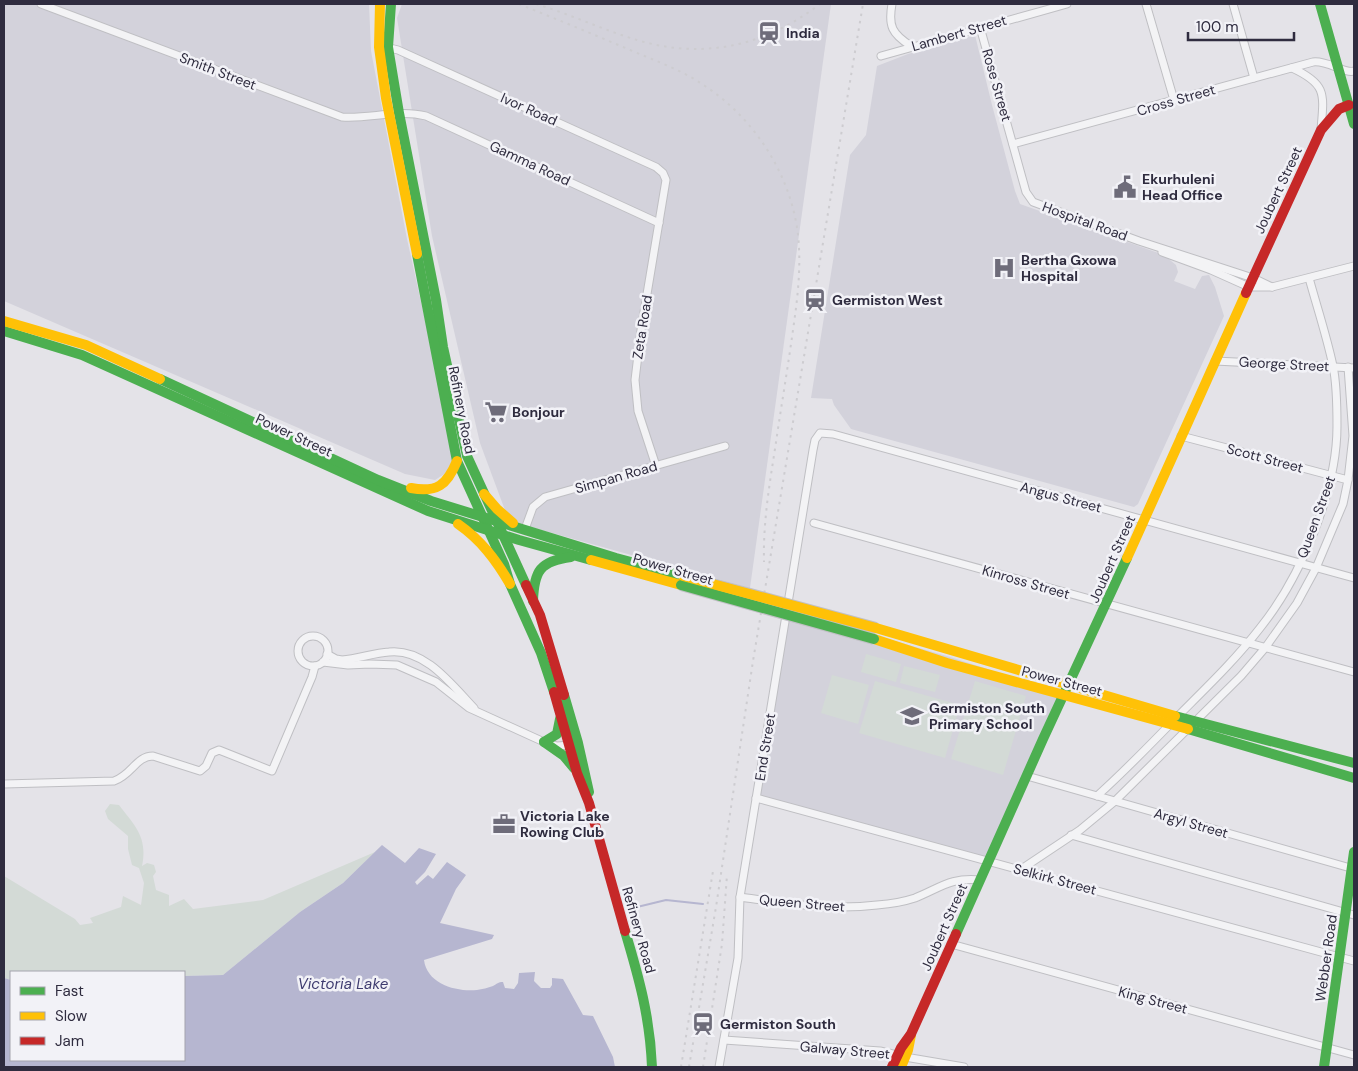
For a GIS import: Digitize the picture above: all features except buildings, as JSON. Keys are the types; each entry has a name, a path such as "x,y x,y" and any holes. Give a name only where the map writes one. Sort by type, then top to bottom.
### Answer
{"main road":[{"name":"Refinery Road","path":"380,4 394,114 431,300 457,461 504,564 510,584 541,653 561,714 585,771 589,803 644,997 651,1041 652,1067"},
{"name":"Refinery Road","path":"384,47 391,4"},
{"path":"1320,4 1352,105 1354,124"},
{"name":"Joubert Street","path":"901,1067 901,1048 911,1034 1043,739 1321,130 1339,109 1352,105"},
{"name":"Refinery Road","path":"431,300 456,401 467,456 533,601 546,634 574,744 577,773 589,803"},
{"name":"Power Street","path":"4,321 21,330 86,345 367,484 428,511 449,518 577,556 876,628 1195,722 1354,764"},
{"name":"Power Street","path":"4,331 21,330"},
{"name":"Power Street","path":"197,400 378,480 431,501 948,664 1187,729 1354,778"},
{"path":"378,480 420,490 433,490 449,478 457,461"},
{"path":"484,494 502,514 521,528"},
{"path":"449,518 473,534 487,548 510,584"},
{"path":"533,601 535,577 542,566 561,557 577,556"},
{"path":"544,742 555,737 557,734 561,714"},
{"path":"544,742 564,756 577,773"},
{"name":"Webber Road","path":"1324,1067 1340,957 1350,914 1354,852"},
{"name":"Joubert Street","path":"892,1067 901,1056"}],"street":[{"name":"Smith Street","path":"41,4 329,113 355,118 394,114"},
{"path":"892,4 890,19 894,31 898,37 911,46"},
{"name":"Lambert Street","path":"881,56 911,46 1067,4"},
{"path":"1146,4 1174,100"},
{"path":"1233,4 1254,78"},
{"name":"Rose Street","path":"980,27 1013,144"},
{"name":"Ivor Road","path":"384,47 656,167 665,177 665,186"},
{"name":"Cross Street","path":"1013,144 1318,61 1339,67"},
{"path":"1339,67 1349,72 1354,71"},
{"path":"1292,68 1309,76 1322,93 1321,130"},
{"name":"Gamma Road","path":"394,114 421,115 440,122 659,223"},
{"name":"Hospital Road","path":"1013,144 1026,192 1033,202 1251,282 1272,287 1309,278"},
{"name":"Zeta Road","path":"656,466 638,411 634,380 665,186"},
{"path":"1309,278 1354,266"},
{"name":"Queen Street","path":"1170,725 1228,666 1261,627 1276,605 1300,563 1316,526 1332,476 1337,428 1333,367 1309,278"},
{"name":"George Street","path":"1215,361 1351,368"},
{"name":"Queen Street","path":"1187,729 1241,676 1266,648 1297,603 1316,568 1343,504 1348,480 1353,436 1351,368"},
{"name":"Angus Street","path":"825,432 1354,578"},
{"name":"End Street","path":"719,1067 738,958 740,897 813,450 820,433 825,432"},
{"name":"Scott Street","path":"1181,436 1348,480"},
{"name":"Simpan Road","path":"521,528 533,507 545,497 725,446"},
{"name":"Kinross Street","path":"814,523 1354,672"},
{"path":"323,662 327,654 326,645 320,638 310,636 303,640 298,647 299,656 305,664 315,666 323,662 348,665 388,664 436,682 469,708 544,742 557,746 574,744"},
{"path":"327,654 342,660 390,651 400,652 431,665 446,677 478,712"},
{"path":"425,677 431,665"},
{"path":"4,784 114,781 126,776 138,762 148,756 200,771 206,766 212,753 220,750 272,771 315,666"},
{"path":"1097,796 1124,772 1170,725"},
{"path":"1020,870 1071,836 1115,801 1187,729"},
{"name":"Argyl Street","path":"1027,776 1353,868"},
{"name":"Selkirk Street","path":"756,798 1354,961"},
{"path":"1071,836 1350,914"},
{"name":"Queen Street","path":"740,897 803,906 868,906 913,898 951,881 964,879 980,880"},
{"name":"King Street","path":"951,944 1354,1055"},
{"name":"Galway Street","path":"724,1040 880,1051 964,1067"}],"shaded area":[{"path":"4,4 369,4 371,51 407,239 452,441 453,462 446,473 435,480 405,474 4,301"},
{"path":"402,4 831,4 750,588 509,521 480,443 432,236 397,18"},
{"name":"Bertha Gxowa Hospital","path":"975,35 992,105 1020,204 1164,255 1176,265 1178,272 1174,281 1195,289 1202,276 1209,275 1215,287 1224,316 1138,504 1134,507 851,429 834,405 832,399 811,398 850,155 866,135 877,66 908,54"},
{"name":"Germiston South Primary School","path":"788,610 950,657 1063,693 987,863 757,799"},
{"path":"866,654 901,664 896,682 861,672"},
{"path":"904,666 940,675 935,692 900,683"},
{"path":"832,675 869,685 858,724 821,713"},
{"path":"875,681 960,705 945,758 859,733"},
{"path":"975,681 1026,696 1003,775 951,759"},
{"path":"110,804 119,805 139,832 143,847 142,866 147,863 154,865 156,872 153,876 156,890 169,895 169,906 184,899 193,909 263,900 375,852 343,883 300,912 223,975 185,976 185,971 10,971 10,980 4,978 4,876 75,919 80,925 93,923 90,918 121,907 123,896 141,905 144,883 139,868 132,865 128,849 128,836 108,819 105,811"}],"water":[{"name":"Victoria Lake","path":"382,845 405,863 419,848 436,854 425,872 415,882 417,885 428,875 433,879 447,862 466,875 456,889 440,923 494,935 492,939 424,960 426,968 431,975 444,985 460,990 477,990 503,982 505,988 514,989 518,983 519,973 535,972 534,981 541,988 550,988 552,978 563,979 583,1015 593,1016 613,1057 615,1067 4,1067 4,978 10,980 10,1061 185,1061 185,976 223,975 300,912 343,883"}],"waterway":[{"path":"633,908 666,900 703,904"}],"railway":[{"path":"519,4 678,70 696,80 723,99 740,115 768,150 779,170 788,191 794,213 798,235 799,277 793,331 767,506 764,562"},
{"path":"536,4 637,40 686,49 733,45 756,39 778,30 820,4"},
{"path":"689,1067 716,907 753,661 863,4"},
{"path":"681,1067 713,871"},
{"path":"703,1067 722,944 727,875"}],"traffic: fast":[{"path":"391,4 388,47 399,113 436,300 443,347 467,456 526,585"},
{"path":"1320,4 1354,124"},
{"path":"417,254 457,461 504,564 510,584 541,653 554,692"},
{"path":"4,331 82,355 428,511 519,540 591,560"},
{"path":"160,379 378,480 431,501 616,558 683,576"},
{"path":"533,601 535,582 541,569 552,561 571,557"},
{"path":"956,934 1043,739 1127,558"},
{"path":"681,585 874,639"},
{"path":"564,695 578,743 589,792"},
{"path":"1175,716 1354,763"},
{"path":"544,742 557,734 560,719"},
{"path":"1188,729 1354,778"},
{"path":"544,742 564,756 574,768"},
{"path":"1324,1067 1354,852"},
{"path":"625,931 643,998 649,1031 652,1067"}],"traffic: slow":[{"path":"380,4 379,47 386,98 417,254"},
{"path":"1127,558 1246,293"},
{"path":"4,321 86,345 160,379"},
{"path":"411,488 428,489 440,485 449,476 457,461"},
{"path":"484,494 513,523"},
{"path":"458,524 487,551 510,584"},
{"path":"591,560 681,585"},
{"path":"683,576 876,628"},
{"path":"876,628 1175,716"},
{"path":"874,639 947,663 1188,729"},
{"path":"901,1067 908,1050 911,1035"}],"traffic: jam":[{"path":"1246,293 1321,130 1339,109 1349,105"},
{"path":"526,585 540,615 564,695"},
{"path":"554,692 577,773 589,803 625,931"},
{"path":"892,1067 901,1048 911,1034 956,934"}],"place":[{"name":"India","path":"769,33"},
{"name":"Ekurhuleni Head Office","path":"1125,187"},
{"name":"Bertha Gxowa Hospital","path":"1004,268"},
{"name":"Germiston West","path":"815,300"},
{"name":"Bonjour","path":"496,412"},
{"name":"Germiston South Primary School","path":"912,716"},
{"name":"Victoria Lake Rowing Club","path":"504,824"},
{"name":"Germiston South","path":"703,1024"}]}
